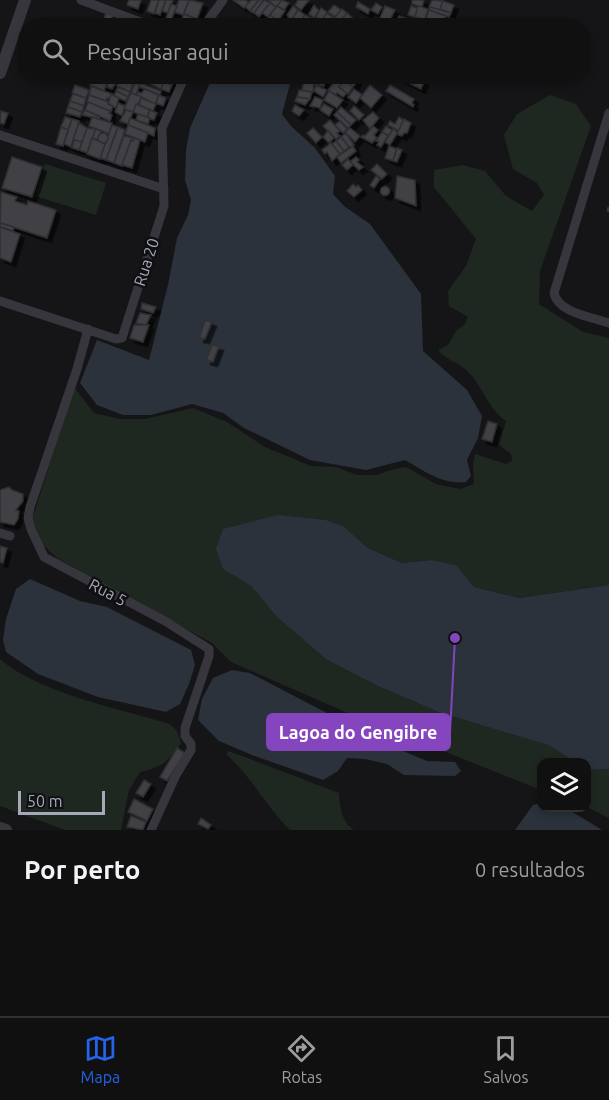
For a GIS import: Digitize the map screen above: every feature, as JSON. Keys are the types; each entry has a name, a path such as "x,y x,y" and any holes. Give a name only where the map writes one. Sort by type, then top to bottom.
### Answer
{"street":[{"path":"19,18 25,0"},
{"path":"81,0 129,18"},
{"path":"210,18 223,0"},
{"path":"0,73 18,20"},
{"name":"Rua 20","path":"88,329 119,339 124,334 164,206 162,128 181,84"},
{"path":"609,112 554,294 564,308 609,323"},
{"path":"0,135 164,189"},
{"path":"0,301 88,329"},
{"name":"Rua 5","path":"88,329 28,518 44,557 165,621 209,649 209,656 184,731 191,744 191,750 176,775 152,830"},
{"path":"0,533 10,536"},
{"path":"0,828 6,830"}],"shaded area":[{"path":"290,84 282,114 291,126 315,148 335,176 333,194 344,206 370,224 421,294 423,351 467,390 482,416 478,438 467,460 471,476 466,482 442,479 405,460 366,470 310,460 244,428 223,413 192,404 151,415 123,415 97,405 80,383 97,340 149,360 177,238 188,215 191,200 185,180 186,150 190,128 209,85"},
{"path":"550,95 576,104 591,126 540,271 539,304 583,332 609,338 609,585 519,598 474,587 456,565 432,560 402,563 368,548 343,526 326,520 223,569 251,586 276,616 327,660 378,686 441,713 548,745 569,758 537,758 537,788 343,711 231,662 212,643 57,558 43,545 32,520 74,387 94,413 120,419 145,419 193,408 227,422 265,447 311,466 336,467 357,475 376,475 406,467 436,484 460,489 474,484 475,454 506,464 512,461 511,454 499,445 506,421 499,416 471,374 438,350 448,345 468,317 449,306 448,291 466,266 476,239 434,187 434,170 463,165 485,171 506,196 532,211 544,195 537,183 513,169 504,135 517,114"},
{"path":"45,164 106,183 96,215 35,196"},
{"path":"278,515 326,520 343,526 368,548 402,563 432,560 456,565 474,587 519,598 609,585 609,769 591,770 591,758 569,758 548,745 441,713 378,686 327,660 276,616 251,586 223,569 216,549 223,529"},
{"path":"30,579 80,601 107,607 191,650 195,665 180,704 166,712 98,697 38,674 6,652 3,640 6,619 16,589"},
{"path":"0,659 16,671 58,691 170,724 177,731 181,743 173,754 154,768 140,772 129,790 121,830 65,830 0,806"},
{"path":"232,670 250,673 346,723 385,736 403,751 427,761 455,762 461,771 455,776 404,775 387,764 347,758 338,771 323,780 219,741 198,720 202,699 213,678"},
{"path":"229,751 339,793 344,818 354,830 290,830 226,754"},
{"path":"609,769 609,818 591,809 591,770"},
{"path":"537,804 537,812 573,812 602,830 515,830 533,805"}],"building":[{"path":"129,0 141,0 138,9 127,5"},
{"path":"151,0 159,0 154,14 147,11"},
{"path":"159,0 166,0 160,15 155,13"},
{"path":"166,0 173,0 168,13 162,11"},
{"path":"179,0 189,0 183,15 174,12"},
{"path":"189,0 203,3 197,18 184,14"},
{"path":"233,0 246,0 249,3 244,8"},
{"path":"251,0 259,0 250,11 245,7"},
{"path":"259,0 264,0 254,13 250,11"},
{"path":"264,0 270,3 259,17 254,13"},
{"path":"268,0 282,0 276,7"},
{"path":"282,0 289,3 284,10 277,6"},
{"path":"298,0 309,0 301,10 295,5"},
{"path":"412,0 424,0 422,7 412,4"},
{"path":"432,0 443,1 440,10 429,7"},
{"path":"443,1 454,5 451,13 440,9"},
{"path":"358,2 370,9 368,14 356,7"},
{"path":"270,3 276,7 268,17 262,13"},
{"path":"376,3 382,7 378,14 371,10"},
{"path":"171,4 177,6 172,18 166,18"},
{"path":"314,5 319,11 314,18 309,14"},
{"path":"334,5 341,10 335,17 328,12"},
{"path":"277,6 285,11 280,18 270,15"},
{"path":"293,6 298,10 293,18 287,15"},
{"path":"385,6 395,10 391,18 380,18"},
{"path":"411,6 418,8 415,17 408,15"},
{"path":"418,6 428,9 426,18 415,17"},
{"path":"430,7 451,13 449,17 429,10"},
{"path":"321,8 327,12 324,18 316,17"},
{"path":"342,9 347,13 343,18 334,18"},
{"path":"298,10 305,15 303,18 293,18"},
{"path":"429,10 446,16 445,18 426,18"},
{"path":"106,12 113,15 112,18 104,18"},
{"path":"327,13 334,18 323,18"},
{"path":"347,13 353,18 343,18"},
{"path":"184,14 194,18 182,18"},
{"path":"90,84 107,84 104,91"},
{"path":"108,84 115,84 112,89 107,87"},
{"path":"118,84 133,84 130,92 117,86"},
{"path":"134,84 140,85 136,95 131,93"},
{"path":"140,84 143,84 161,91 160,95 139,87"},
{"path":"150,84 163,84 161,89"},
{"path":"163,84 172,85 169,92 161,89"},
{"path":"303,84 314,84 313,92 302,90"},
{"path":"333,84 341,84 339,87 347,93 343,97 328,90"},
{"path":"341,84 349,84 353,87 348,94 339,87"},
{"path":"411,84 423,84 421,89"},
{"path":"75,85 89,90 86,98 72,93"},
{"path":"316,85 327,90 323,97 314,91"},
{"path":"370,85 382,95 371,108 360,98"},
{"path":"390,85 414,99 413,107 386,91"},
{"path":"91,86 112,94 110,99 107,98 106,101 89,95"},
{"path":"118,87 130,92 128,97 116,91"},
{"path":"144,89 159,95 155,104 137,95"},
{"path":"354,89 362,95 356,103 348,97"},
{"path":"299,90 312,92 310,99 297,97"},
{"path":"116,91 128,97 126,101 114,96"},
{"path":"329,91 343,100 337,108 324,100"},
{"path":"131,93 142,97 133,112 124,109"},
{"path":"73,94 86,98 84,106 70,101"},
{"path":"111,94 119,98 116,108 108,104"},
{"path":"89,95 109,102 108,104 113,106 111,112 87,102"},
{"path":"159,95 166,98 163,106 156,103"},
{"path":"297,97 310,99 305,105 295,101"},
{"path":"315,97 323,100 320,108 310,106"},
{"path":"141,98 156,104 153,111 139,105"},
{"path":"70,101 84,106 82,112 68,107"},
{"path":"88,102 110,111 112,115 110,121 85,110"},
{"path":"118,103 125,106 122,116 115,112"},
{"path":"136,104 150,110 147,118 133,112"},
{"path":"324,104 333,109 329,116 320,110"},
{"path":"295,105 304,110 299,116 292,111"},
{"path":"354,106 364,115 359,120 350,111"},
{"path":"68,107 82,112 80,117 66,113"},
{"path":"341,107 356,120 351,125 337,112"},
{"path":"85,110 100,117 99,119 82,115"},
{"path":"126,110 133,112 128,124 120,121"},
{"path":"150,110 157,113 154,120 147,118"},
{"path":"1,111 8,113 4,124 0,123"},
{"path":"337,112 351,125 348,128 334,115"},
{"path":"373,112 379,118 370,129 363,120"},
{"path":"138,114 150,118 148,124 136,120"},
{"path":"65,117 72,119 68,130 61,127"},
{"path":"92,117 112,123 109,134 89,126"},
{"path":"399,117 403,120 399,131 388,125 390,121 395,124"},
{"path":"130,118 155,128 154,136 128,125"},
{"path":"72,119 79,121 71,147 64,144"},
{"path":"404,119 411,123 407,133 402,136 397,134"},
{"path":"330,120 340,131 337,133 340,136 336,139 323,126"},
{"path":"340,121 347,129 343,133 335,125"},
{"path":"79,123 87,128 83,143 73,140"},
{"path":"112,125 118,127 106,160 100,158"},
{"path":"128,125 148,133 145,142 125,134"},
{"path":"373,126 378,130 374,135 377,138 372,143 361,137 365,136"},
{"path":"386,126 392,130 389,136 382,132"},
{"path":"61,127 68,130 63,146 56,144"},
{"path":"118,127 125,130 114,163 106,160"},
{"path":"87,128 96,129 87,153 79,150"},
{"path":"313,128 322,137 316,143 307,133"},
{"path":"350,128 360,136 355,142 345,132"},
{"path":"96,129 101,131 99,140 92,138"},
{"path":"393,129 398,132 390,145 385,142"},
{"path":"328,131 334,138 329,143 323,137"},
{"path":"382,132 388,136 381,147 376,141"},
{"path":"103,133 108,138 103,143 98,138"},
{"path":"346,133 354,145 352,147 349,147 341,137"},
{"path":"124,136 134,138 133,141 131,140 122,166 114,163"},
{"path":"341,137 349,147 344,151 336,141"},
{"path":"92,138 105,144 100,159 87,154"},
{"path":"134,138 140,140 132,168 122,165 131,140 133,141"},
{"path":"74,140 82,142 79,150 72,148"},
{"path":"336,141 344,151 340,154 332,144"},
{"path":"331,143 340,154 332,161 327,152 325,154 322,150"},
{"path":"353,146 356,151 341,163 337,157"},
{"path":"389,146 397,149 393,161 385,158"},
{"path":"397,148 402,150 397,162 393,161"},
{"path":"12,157 42,167 32,197 2,188"},
{"path":"356,157 359,160 357,162 363,167 359,170 350,162"},
{"path":"348,159 353,165 347,170 342,165"},
{"path":"377,164 387,174 382,179 371,170"},
{"path":"376,176 380,179 374,188 370,185"},
{"path":"397,176 415,180 416,206 395,198"},
{"path":"353,184 356,187 358,185 362,190 354,197 347,191"},
{"path":"385,187 389,191 385,195 381,191"},
{"path":"1,192 17,197 15,201 27,205 28,201 56,210 47,238 0,223"},
{"path":"0,223 14,227 13,231 0,227"},
{"path":"0,227 20,234 11,262 0,258"},
{"path":"142,303 156,307 153,313 141,309"},
{"path":"140,313 151,315 146,325 136,323"},
{"path":"205,320 212,322 205,339 199,338"},
{"path":"134,325 149,325 143,342 130,338"},
{"path":"212,345 219,346 213,362 206,360"},
{"path":"488,421 497,424 492,442 482,439"},
{"path":"9,487 23,494 23,501 16,510 19,511 18,519 14,525 0,522 0,490"},
{"path":"0,546 7,548 3,563 0,562"},
{"path":"177,748 185,753 167,781 160,777"},
{"path":"144,780 151,784 143,797 136,793"},
{"path":"134,799 153,809 147,821 128,812"},
{"path":"131,816 146,822 143,830 127,827"},
{"path":"201,818 211,825 208,829 198,824"}],"place":[{"name":"Lagoa do Gengibre","path":"455,638"}]}
